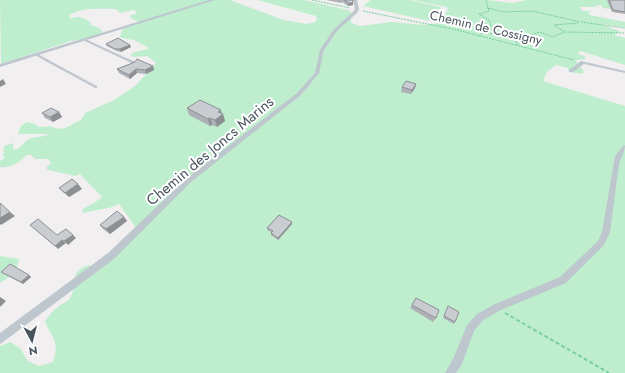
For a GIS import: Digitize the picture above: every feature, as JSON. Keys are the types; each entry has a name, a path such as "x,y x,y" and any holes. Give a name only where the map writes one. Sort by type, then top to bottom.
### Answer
{"street":[{"path":"0,66 213,0"},
{"path":"355,0 357,9"},
{"name":"Chemin des Joncs Marins","path":"0,339 111,256 189,180 298,94 317,72 322,50 332,34 338,26 353,15 357,9"},
{"path":"571,71 583,62 625,72"},
{"path":"450,373 458,360 470,328 480,317 498,307 563,280 601,243 606,232 618,156 625,147"}],"lane":[{"path":"85,40 135,63"},
{"path":"37,55 96,86"}],"path":[{"name":"Chemin de Cossigny","path":"312,0 479,36 583,62"},
{"path":"479,36 491,30 490,22 478,14 489,11 486,0"},
{"path":"488,8 504,12 532,12 580,22 625,28"},
{"path":"564,32 554,25 580,22"},
{"path":"483,33 524,37 540,32 553,37 564,32 625,33"},
{"path":"513,36 518,46"},
{"path":"498,307 504,312 609,373"}],"green space":[{"path":"0,0 230,0 284,20 307,24 315,22 317,20 316,16 257,0 304,0 348,10 351,12 351,23 360,26 391,22 426,25 440,23 448,9 447,7 413,0 487,0 512,3 527,0 610,1 625,11 603,8 601,7 604,6 596,5 597,7 580,7 582,11 592,11 588,13 590,15 625,22 625,27 601,24 619,31 620,32 614,35 625,38 625,65 580,51 578,54 585,56 585,59 576,60 584,72 582,74 569,72 568,68 556,65 547,72 543,81 625,106 625,373 0,373 0,346 10,342 20,348 28,361 39,366 53,362 56,349 54,340 45,321 54,310 70,298 75,276 82,268 89,265 95,268 118,255 123,245 139,232 119,204 84,213 82,210 102,197 80,174 75,176 48,170 46,168 51,163 48,159 35,159 31,155 27,155 15,164 8,167 0,167 0,161 5,158 3,156 4,146 13,143 13,149 15,150 29,139 49,134 18,134 21,126 27,122 35,124 39,127 50,126 58,129 65,128 81,120 85,113 114,100 135,86 156,63 147,56 130,56 136,51 149,48 134,40 121,38 120,36 122,30 140,23 130,17 131,15 137,14 134,10 120,13 116,9 98,9 75,12 69,15 71,19 79,17 86,19 91,25 99,28 103,32 85,39 71,41 1,64"},
{"path":"371,0 410,0 441,7 429,21 363,6"},
{"path":"0,256 19,259 17,267 13,273 0,283"}],"building":[{"path":"344,0 353,0 353,3 349,3"},
{"path":"609,0 625,0 625,12 613,10"},
{"path":"118,38 130,45 120,49 115,49 106,44"},
{"path":"137,59 153,66 145,70 136,69 129,75 117,69 135,62"},
{"path":"406,81 416,84 412,90 402,87"},
{"path":"200,100 221,110 218,112 223,114 215,120 210,118 208,119 187,108"},
{"path":"51,108 59,112 50,117 42,113"},
{"path":"72,179 78,184 65,193 59,188"},
{"path":"0,203 10,212 0,218"},
{"path":"117,211 124,217 106,229 100,225"},
{"path":"279,215 292,222 278,238 271,233 273,231 267,228"},
{"path":"38,219 57,235 66,229 73,235 64,241 62,240 55,246 30,225"},
{"path":"10,264 29,275 21,282 1,272"},
{"path":"416,298 439,310 436,318 412,305"},
{"path":"448,306 459,312 455,322 444,316"}]}
